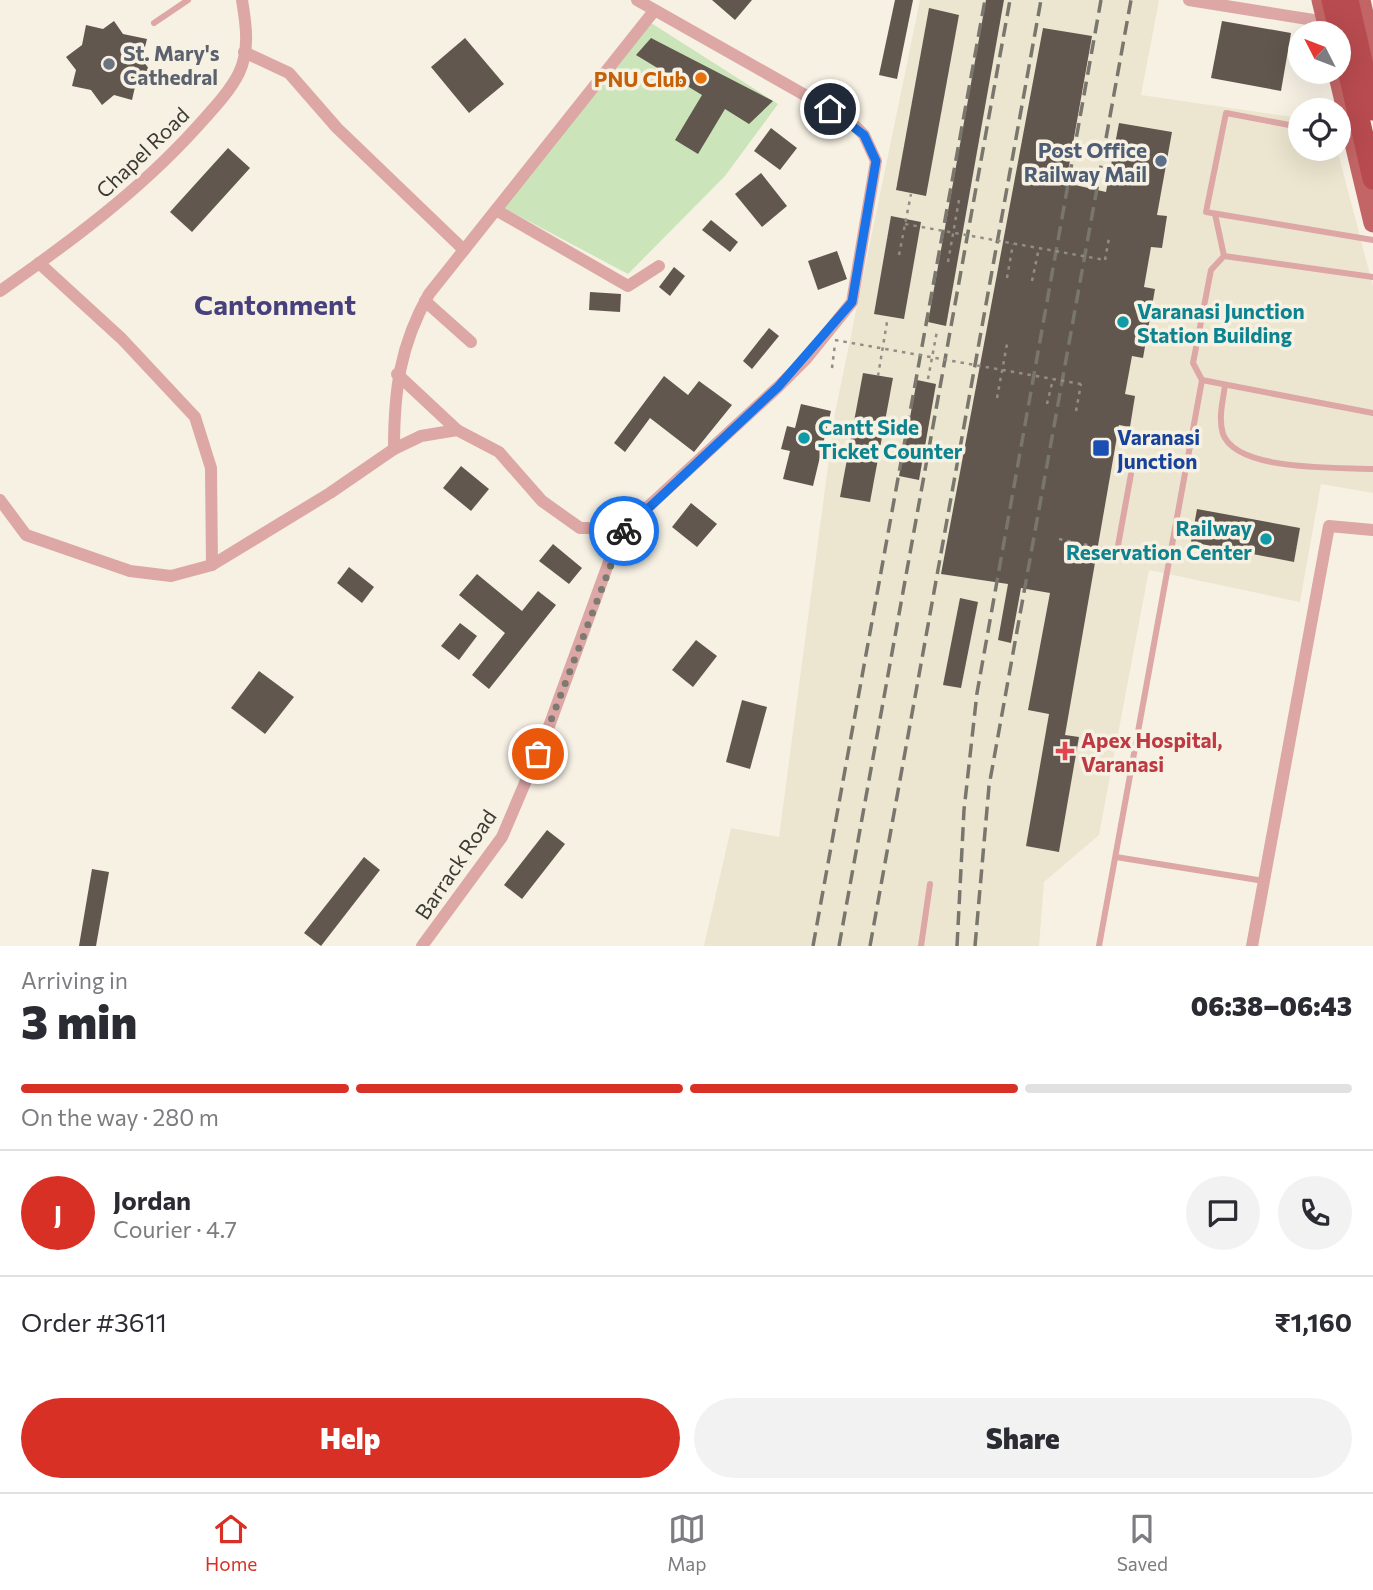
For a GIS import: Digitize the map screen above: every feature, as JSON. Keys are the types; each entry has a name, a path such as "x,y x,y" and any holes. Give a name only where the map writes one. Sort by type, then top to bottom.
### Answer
{"highway":[{"path":"1332,0 1373,178"},
{"path":"1348,0 1373,110"}],"main road":[{"path":"1321,0 1326,21"},
{"path":"1361,0 1373,55"},
{"path":"1351,154 1373,223"}],"street":[{"name":"Chapel Road","path":"0,291 85,231 176,150 212,110 239,72 248,33 242,0"},
{"path":"397,374 457,430 499,452 542,501 580,528 625,528 778,387 852,302 876,161 864,135 849,120 636,0"},
{"path":"1189,0 1296,21"},
{"path":"394,449 397,374 412,323 425,301 654,11"},
{"path":"244,52 289,72 337,128 464,250"},
{"path":"496,210 628,286 659,266"},
{"path":"39,263 122,339 195,416 211,468 212,565"},
{"path":"425,301 471,342"},
{"path":"0,500 26,535 130,570 171,576 212,565 330,493 394,449 421,436 457,430"},
{"path":"1252,946 1329,526 1373,530"},
{"name":"Barrack Road","path":"422,946 502,837 533,766 610,559 625,528"}],"lane":[{"path":"153,23 188,0"},
{"path":"1288,125 1226,113 1206,212 1373,240"},
{"path":"1215,214 1224,256"},
{"path":"1224,256 1373,277"},
{"path":"1099,946 1202,380 1193,363 1211,270 1224,256"},
{"path":"1202,380 1373,413"},
{"path":"1225,385 1220,417 1224,436 1235,448 1288,466 1373,469"},
{"path":"1131,474 1117,551 1171,560"},
{"path":"1116,857 1264,881"},
{"path":"921,946 930,884"}],"path":[{"path":"900,255 911,194"},
{"path":"948,262 959,200"},
{"path":"905,224 1105,260 1109,238"},
{"path":"1007,278 1013,244"},
{"path":"1032,281 1039,248"},
{"path":"878,376 887,322"},
{"path":"928,379 937,331"},
{"path":"832,369 835,340 883,348 1081,384 1076,411"},
{"path":"997,398 1007,344"},
{"path":"1047,404 1052,379"},
{"path":"1059,539 1117,551"}],"shaded area":[{"name":"Varanasi Junction","path":"920,0 1159,0 1141,95 1288,116 1288,161 1340,161 1373,286 1373,493 1321,484 1300,602 1149,570 1099,835 1044,882 1039,946 704,946 731,828 779,837 835,413"}],"green space":[{"path":"648,21 778,104 725,176 628,274 504,208"}],"building":[{"path":"712,0 752,0 735,20"},
{"path":"895,0 913,0 897,79 879,75"},
{"path":"986,0 1004,0 946,326 928,322"},
{"path":"929,8 959,15 926,196 896,190"},
{"name":"St. Mary's Cathedral","path":"114,21 123,34 147,39 142,59 149,69 137,78 132,100 114,95 102,105 91,90 72,86 76,70 66,57 82,45 86,25 103,29"},
{"path":"1222,21 1288,32 1288,50 1281,91 1211,78"},
{"path":"1043,28 1092,36 1066,183 1106,192 1119,123 1172,132 1157,215 1167,216 1162,248 1151,247 1144,287 1155,289 1143,358 1132,356 1125,394 1135,396 1130,427 1119,425 1065,735 1079,737 1059,852 1026,846 1049,714 1028,710 1050,593 1021,588 1011,643 998,640 1008,584 941,574"},
{"path":"465,38 504,84 469,113 431,67"},
{"name":"PNU Club","path":"651,38 773,101 749,124 725,109 698,154 675,140 702,95 636,55"},
{"path":"771,128 797,148 780,170 754,151"},
{"path":"228,148 250,168 192,232 170,212"},
{"path":"761,173 787,206 762,227 735,194"},
{"path":"891,216 921,222 904,319 874,314"},
{"path":"711,220 738,242 730,252 702,230"},
{"path":"837,251 847,279 818,290 808,261"},
{"path":"674,267 685,276 670,296 659,287"},
{"path":"590,292 621,294 620,312 589,310"},
{"path":"769,328 779,336 752,369 743,361"},
{"path":"863,373 893,378 870,502 840,497"},
{"path":"664,376 688,395 699,381 732,405 694,452 650,418 625,452 614,443"},
{"path":"917,380 936,384 919,480 899,476"},
{"name":"Cantt Side Ticket Counter","path":"801,404 831,411 813,486 783,479 790,451 781,449 787,426 795,428"},
{"path":"461,466 489,489 471,511 443,488"},
{"path":"691,503 717,524 697,547 672,527"},
{"path":"1197,509 1300,528 1294,562 1191,542"},
{"path":"553,544 582,568 569,584 539,561"},
{"path":"349,567 374,587 362,603 337,583"},
{"path":"477,574 522,611 538,591 556,605 489,689 472,675 505,633 459,595"},
{"path":"960,598 978,602 961,688 943,685"},
{"path":"460,623 477,636 459,660 441,646"},
{"path":"696,640 717,656 693,687 672,670"},
{"path":"259,671 294,697 265,734 231,708"},
{"path":"742,700 767,707 750,769 726,762"},
{"path":"547,830 565,844 522,899 504,885"},
{"path":"364,857 380,870 321,946 304,933"},
{"path":"92,869 109,872 96,946 79,946"}],"railway":[{"path":"813,946 985,0"},
{"path":"839,946 1010,0"},
{"path":"870,946 1041,0"},
{"path":"957,946 964,810 977,693 1101,0"},
{"path":"975,946 989,786 1131,0"}],"way so far":[{"path":"538,754 610,559 624,531"}],"place":[{"name":"St. Mary's Cathedral","path":"109,64"},
{"name":"PNU Club","path":"701,78"},
{"name":"Post Office Railway Mail","path":"1161,161"},
{"name":"Varanasi Junction Station Building","path":"1123,322"},
{"name":"Cantt Side Ticket Counter","path":"804,438"},
{"name":"Varanasi Junction","path":"1101,448"},
{"name":"Railway Reservation Center","path":"1266,539"},
{"name":"Apex Hospital, Varanasi","path":"1065,751"}],"district":[{"name":"Cantonment","path":"275,304"}],"route":[{"path":"624,531 806,359 852,302 876,161 864,135 849,120 830,109"}]}
